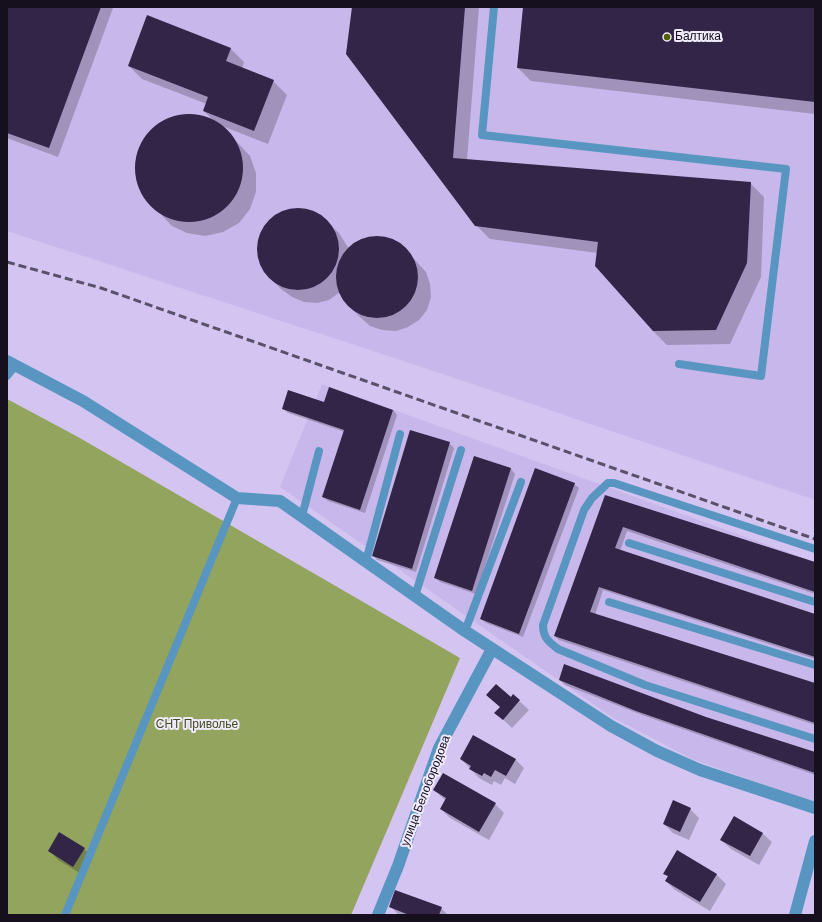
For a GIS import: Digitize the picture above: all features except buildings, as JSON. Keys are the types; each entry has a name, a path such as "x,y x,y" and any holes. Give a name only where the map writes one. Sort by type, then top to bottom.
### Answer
{"street":[{"path":"11,363 83,401 237,498 280,501 492,649 611,726 656,752 700,770 815,808"},
{"name":"улица Белобородова","path":"378,915 398,866 439,748 492,649"},
{"path":"795,915 815,841"}],"lane":[{"path":"494,7 482,135 786,169 761,376 679,364"},
{"path":"7,376 11,363"},
{"path":"366,561 400,434"},
{"path":"415,596 461,450"},
{"path":"302,516 319,451"},
{"path":"466,631 521,482"},
{"path":"815,548 614,483 608,483 598,492 584,510 543,626 543,633 546,640 558,649 645,685 815,739"},
{"path":"65,915 237,498"},
{"path":"628,543 815,602"},
{"path":"609,602 815,665"}],"shaded area":[{"path":"7,7 815,7 815,500 446,375 7,231"},
{"path":"322,384 815,562 815,803 692,759 612,717 280,487"}],"green space":[{"name":"СНТ Приволье","path":"7,399 78,437 460,658 351,915 7,915"}],"railway":[{"path":"7,262 101,288 815,539"}],"place":[{"name":"Балтика","path":"667,37"}]}
